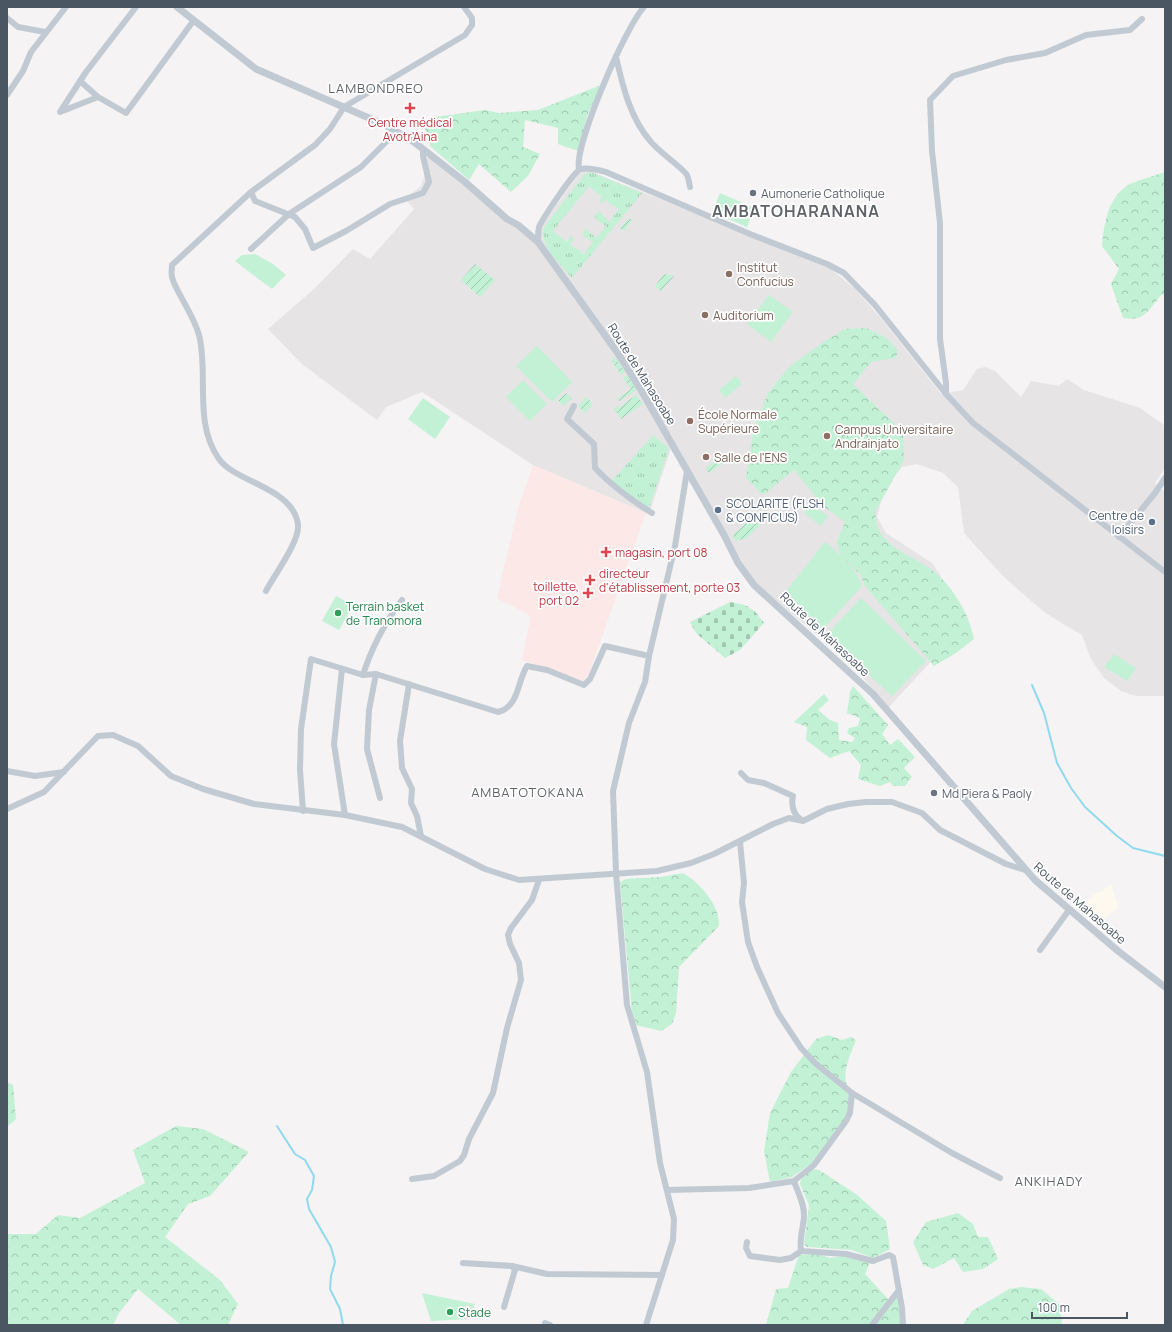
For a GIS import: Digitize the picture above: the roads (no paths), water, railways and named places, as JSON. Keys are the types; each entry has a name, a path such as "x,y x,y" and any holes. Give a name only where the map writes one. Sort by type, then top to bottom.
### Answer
{"street":[{"path":"7,95 23,71 31,52 45,32 66,7"},
{"path":"98,97 60,112 80,81 136,7"},
{"name":"Route de Mahasoabe","path":"177,7 256,69 344,107 396,132 423,149 507,219 518,225 538,242 624,363 687,471 738,563 754,585 873,694 1000,838 1025,870 1069,910 1165,988"},
{"path":"266,592 298,535 298,524 293,510 279,497 255,482 235,473 219,460 212,446 202,406 202,360 199,335 172,277 172,265 251,192 315,145 330,129 344,107 465,35 472,25 472,18 464,7"},
{"path":"579,169 578,162 580,150 616,57 631,26 644,7"},
{"path":"7,18 18,27 45,32"},
{"path":"946,394 946,382 940,338 940,223 932,151 930,100 953,76 1006,60 1044,53 1086,35 1130,30 1142,19"},
{"path":"80,81 98,97 126,113 194,20"},
{"path":"616,57 625,96 637,121 650,142 667,159 687,174 690,187"},
{"path":"252,250 289,214 361,167 396,132"},
{"path":"251,192 256,201 296,217 313,248 346,231 390,204 423,193 429,182 423,156 423,149"},
{"path":"538,242 538,232 542,222 562,191 579,169 587,168 606,172 750,234 828,264 844,274 875,305 946,394 973,423 1165,572"},
{"path":"574,406 567,419 594,444 595,468 612,486 652,514"},
{"path":"646,1325 673,1240 674,1219 660,1163 647,1072 627,1005 616,873 614,791 629,723 645,682 649,656 675,546 687,471"},
{"path":"1119,537 1155,493 1165,478"},
{"path":"363,674 385,622 402,600"},
{"path":"303,812 300,770 301,729 311,659 363,674 376,674 498,712 505,710 512,704 522,675 527,666 547,670 584,685 590,680 605,646 649,656"},
{"path":"342,669 334,744 345,815"},
{"path":"376,674 369,710 367,750 380,798"},
{"path":"409,684 400,741 402,768 412,789 411,803 417,816 421,836"},
{"path":"7,809 44,792 98,736 113,735 138,746 171,776 203,789 254,804 303,812 345,815 402,827 498,874 519,880 539,880 657,871 691,863 740,842 773,824 789,818 803,821 827,809 848,804 892,802 922,813 940,830 1006,864 1025,870"},
{"path":"7,770 35,776 64,772"},
{"path":"741,773 748,780 764,783 793,796 792,802 794,811 797,817 803,821"},
{"path":"740,842 744,883 742,902 748,942 765,986 778,1013 801,1048 814,1062 852,1093 952,1153 1000,1178"},
{"path":"412,1179 434,1176 460,1160 464,1155 470,1139 493,1093 507,1028 520,980 519,964 510,944 508,935 511,928 532,900 539,880"},
{"path":"1040,950 1069,910"},
{"path":"667,1190 749,1188 794,1181 814,1165 846,1121 850,1113 852,1093"},
{"path":"794,1181 803,1206 804,1216 800,1242 801,1251"},
{"path":"746,1242 746,1248 750,1256 780,1260 791,1258 801,1251 846,1254 873,1261 889,1255 893,1257 895,1261 899,1290 902,1325"},
{"path":"463,1263 520,1266 547,1274 662,1276"},
{"path":"504,1307 515,1270 512,1266"},
{"path":"872,1325 899,1290"}],"waterway":[{"path":"1032,685 1044,713 1057,763 1071,788 1085,807 1117,836 1133,848 1165,856"},
{"path":"277,1126 295,1154 305,1160 314,1176 312,1190 307,1199 309,1209 331,1247 335,1262 331,1276 330,1289 340,1309 343,1325"}],"place":[{"name":"Centre médical Avotr'Aina","path":"410,108"},
{"name":"Aumonerie Catholique","path":"753,193"},
{"name":"Institut Confucius","path":"729,274"},
{"name":"Auditorium","path":"705,315"},
{"name":"École Normale Supérieure","path":"690,421"},
{"name":"Campus Universitaire Andrainjato","path":"827,436"},
{"name":"Salle de l'ENS","path":"706,457"},
{"name":"SCOLARITE (FLSH & CONFICUS)","path":"718,510"},
{"name":"Centre de loisirs","path":"1152,522"},
{"name":"magasin, port 08","path":"606,552"},
{"name":"directeur d'établissement, porte 03","path":"590,580"},
{"name":"toillette, port 02","path":"588,593"},
{"name":"Terrain basket de Tranomora","path":"338,613"},
{"name":"Md Piera & Paoly","path":"934,793"},
{"name":"Stade","path":"450,1312"}],"district":[{"name":"LAMBONDREO","path":"376,88"},
{"name":"AMBATOHARANANA","path":"796,211"},
{"name":"AMBATOTOKANA","path":"528,792"},
{"name":"ANKIHADY","path":"1049,1181"}]}
